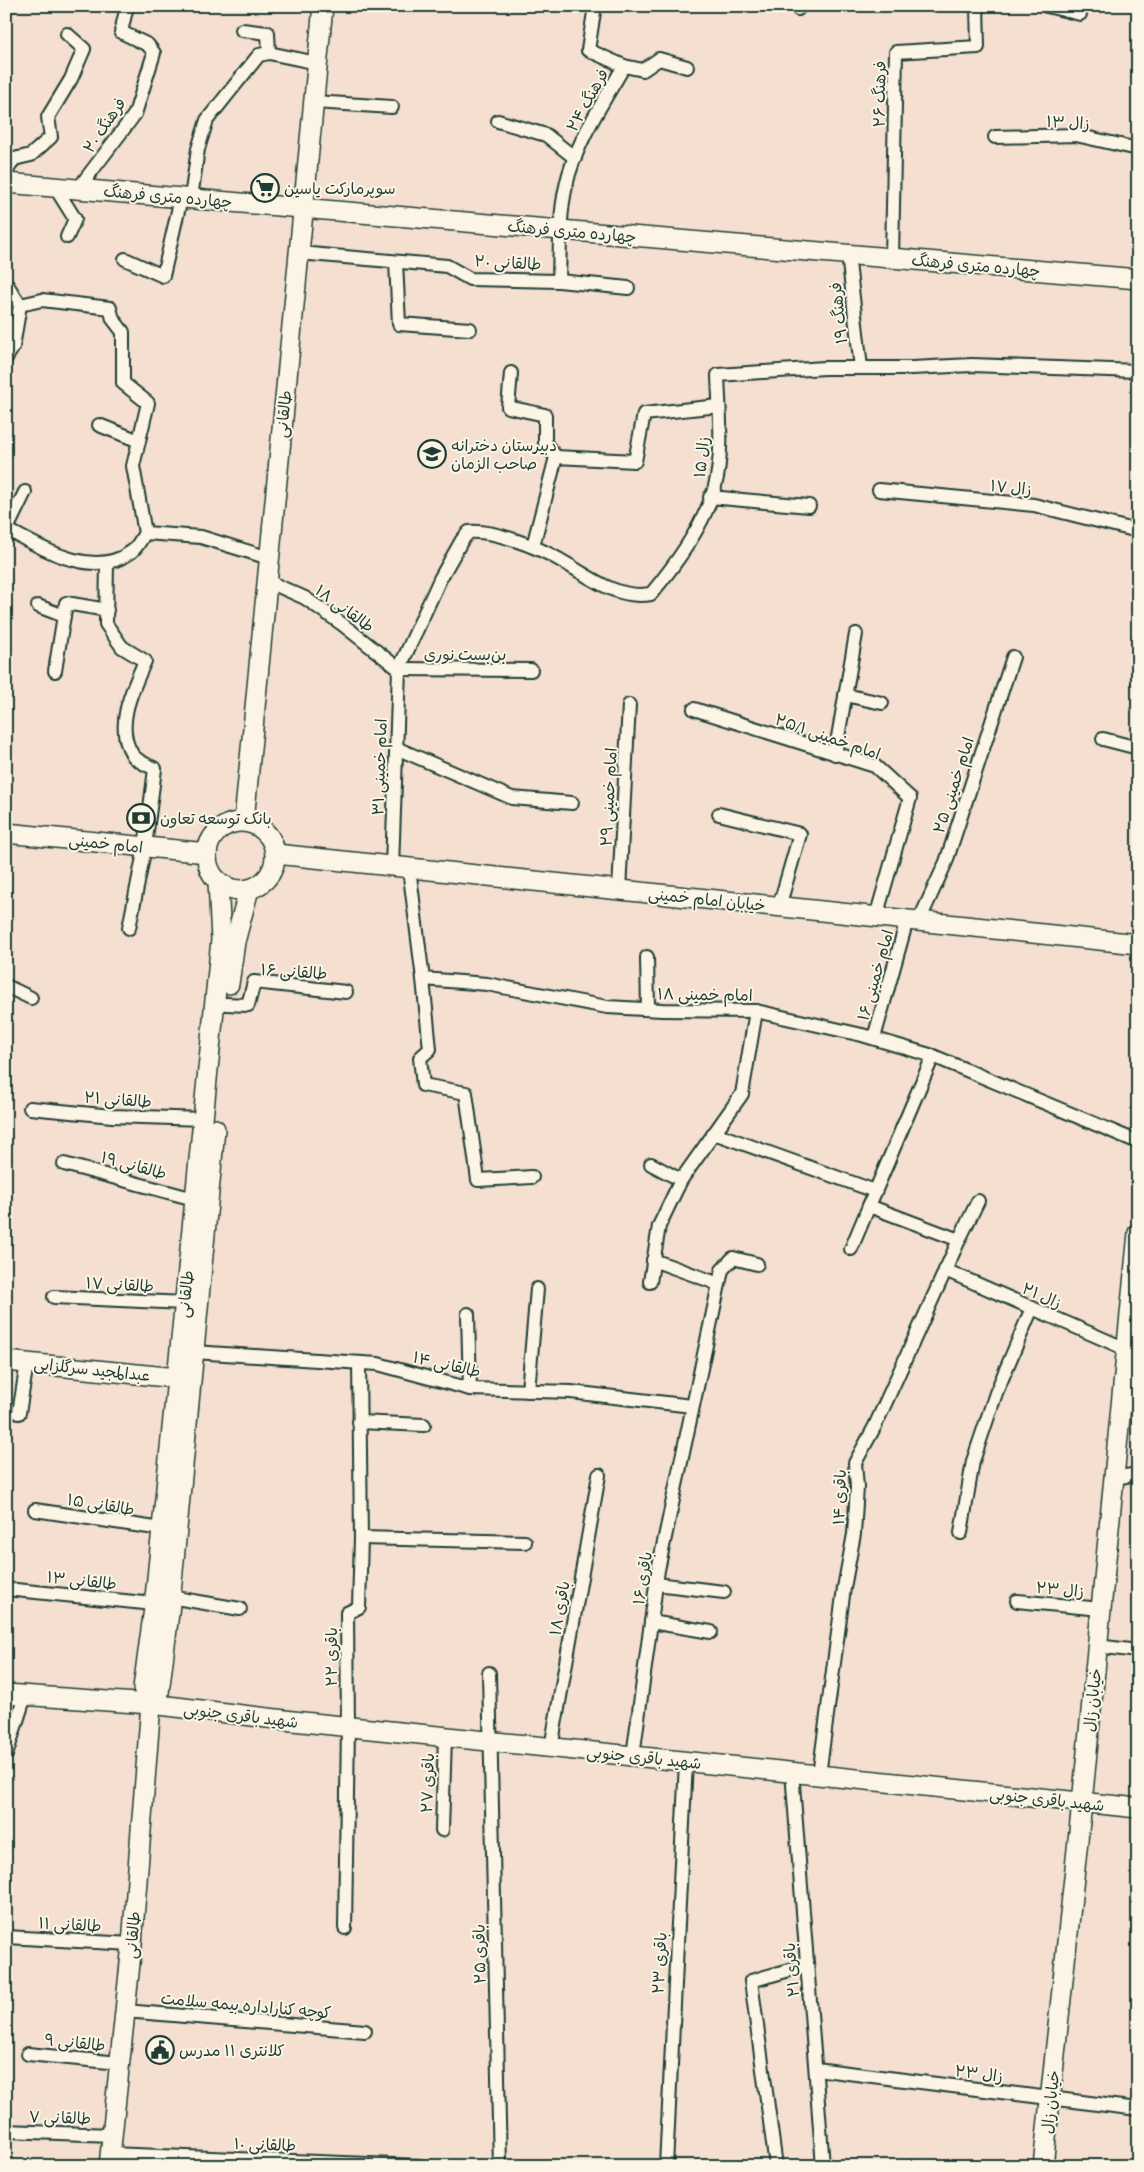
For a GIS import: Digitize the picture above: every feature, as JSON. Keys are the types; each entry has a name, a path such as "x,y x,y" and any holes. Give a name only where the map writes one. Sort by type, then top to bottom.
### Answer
{"main road":[{"name":"طالقانی","path":"244,821 323,6"},
{"name":"چهارده متری فرهنگ","path":"6,183 1138,279"},
{"path":"244,821 262,828 270,836 276,854 274,866 260,885 249,889 232,889 218,882 211,873 207,864 207,853 209,842 219,830 233,822 244,821"},
{"name":"امام خمینی","path":"6,833 207,853"},
{"name":"خیابان امام خمینی","path":"276,854 1138,944"},
{"name":"طالقانی","path":"110,2160 132,1944 151,1704 159,1693 162,1530 221,940 218,882"},
{"name":"طالقانی","path":"162,1600 194,1352 226,1004 235,942 249,889"},
{"name":"خیابان زال","path":"1043,2166 1082,1802 1138,1233"},
{"name":"عبدالمجید سرگلزایی","path":"6,1361 177,1378"},
{"name":"شهید باقری جنوبی","path":"15,1695 151,1704 348,1727 1138,1808"}],"street":[{"name":"فرهنگ ۲۰","path":"78,189 135,114 154,53 148,45 121,32 127,6"},
{"name":"فرهنگ ۲۴","path":"559,281 561,230 566,185 575,158 624,66 588,50 595,6"},
{"name":"فرهنگ ۲۶","path":"892,258 896,52 978,46 977,6"},
{"path":"1046,6 1080,14"},
{"path":"242,30 268,33 269,53"},
{"path":"6,172 14,160 31,155 50,137 48,117 71,79 84,48 67,34"},
{"path":"125,259 163,276 198,149 208,120 259,55 269,53 317,63"},
{"path":"624,66 643,70 659,59 687,67"},
{"path":"314,102 392,107"},
{"path":"498,121 546,135 575,158"},
{"name":"زال ۱۳","path":"996,137 1076,135 1138,149"},
{"path":"55,187 75,219 67,238"},
{"name":"طالقانی ۲۰","path":"299,253 447,266 470,279 559,281 628,288"},
{"name":"فرهنگ ۱۹","path":"848,254 861,368"},
{"path":"396,262 399,324 470,329"},
{"path":"6,283 20,305 14,347 6,358"},
{"path":"20,305 42,300 110,308 113,319 122,332 123,383 148,403 134,466 145,533 132,551 107,563 70,560 7,529 25,492"},
{"name":"زال ۱۵","path":"399,669 440,579 462,540 469,532 479,531 533,546 608,587 638,596 651,594 686,547 715,485 720,436 718,375 825,368 912,368 972,365 1138,371"},
{"path":"511,373 508,407 545,415 545,443 556,457 635,461 644,414 719,406"},
{"path":"99,425 139,441"},
{"path":"533,546 556,457"},
{"name":"زال ۱۷","path":"879,490 1034,505 1138,531"},
{"path":"710,497 809,506"},
{"path":"145,533 201,536 270,558"},
{"path":"107,563 106,624 122,647 145,661 131,691 123,734 132,756 155,769 145,847 129,928"},
{"name":"طالقانی ۱۸","path":"267,581 305,598 342,624 399,669"},
{"path":"55,671 66,603 106,610"},
{"path":"38,606 64,616"},
{"path":"835,754 856,634"},
{"name":"امام خمینی ۲۵","path":"913,921 946,862 1013,657"},
{"name":"بن‌بست نوری","path":"399,669 531,670"},
{"name":"امام خمینی ۳۱","path":"399,669 396,748 400,868"},
{"path":"845,696 882,703"},
{"name":"امام خمینی ۲۹","path":"619,890 629,706"},
{"name":"امام خمینی ۲۵/۱","path":"694,709 875,766 910,798 876,917"},
{"path":"1103,739 1138,748"},
{"path":"396,748 512,798 572,802"},
{"path":"719,814 800,834 779,907"},
{"path":"400,868 423,979 430,1049 420,1058 423,1085 466,1094 478,1180 532,1177"},
{"name":"امام خمینی ۱۶","path":"874,1038 913,921"},
{"path":"646,957 648,1009"},
{"name":"امام خمینی ۱۸","path":"423,979 487,984 606,1007 756,1011 874,1038 933,1056 1138,1142"},
{"name":"طالقانی ۱۶","path":"226,1004 248,1005 254,982 346,992"},
{"path":"6,986 31,998"},
{"path":"650,1282 659,1226 681,1180 742,1094 756,1011"},
{"path":"851,1249 933,1056"},
{"name":"طالقانی ۲۱","path":"30,1108 112,1116 203,1119"},
{"path":"714,1133 876,1191"},
{"name":"طالقانی ۱۹","path":"64,1164 194,1199"},
{"path":"651,1164 681,1180"},
{"name":"باقری ۱۴","path":"819,1775 844,1588 854,1534 857,1487 855,1463 875,1426 978,1201"},
{"path":"869,1206 959,1240"},
{"name":"باقری ۱۶","path":"632,1756 656,1584 722,1270 734,1258 757,1264"},
{"path":"654,1260 719,1284"},
{"name":"زال ۲۱","path":"945,1270 1126,1350"},
{"path":"528,1391 538,1289"},
{"name":"طالقانی ۱۷","path":"54,1297 185,1304"},
{"path":"960,1533 973,1461 996,1393 1032,1308"},
{"path":"468,1314 470,1389"},
{"name":"طالقانی ۱۴","path":"194,1352 378,1364 470,1389 571,1392 692,1406"},
{"path":"19,1414 27,1363"},
{"name":"باقری ۲۲","path":"345,1928 348,1727 347,1613 359,1607 361,1538 359,1363"},
{"path":"359,1422 424,1425"},
{"path":"1114,1478 1138,1474"},
{"name":"باقری ۱۸","path":"551,1748 599,1475"},
{"name":"طالقانی ۱۵","path":"35,1510 162,1530"},
{"path":"361,1538 525,1542"},
{"path":"656,1584 724,1592"},
{"name":"طالقانی ۱۳","path":"6,1588 162,1600 240,1609"},
{"name":"زال ۲۳","path":"1017,1601 1101,1609"},
{"path":"651,1622 711,1632"},
{"path":"1097,1646 1138,1651"},
{"name":"باقری ۲۵","path":"489,1673 500,2166"},
{"path":"6,1755 15,1695"},
{"name":"باقری ۲۷","path":"442,1830 445,1737"},
{"name":"باقری ۲۳","path":"666,2166 686,1762"},
{"name":"باقری ۲۱","path":"792,1772 823,2166"},
{"name":"طالقانی ۱۱","path":"6,1937 132,1944"},
{"path":"776,2166 750,1981 807,1965"},
{"name":"کوچه کناراداره بیمه سلامت","path":"125,2011 365,2031"},
{"name":"طالقانی ۹","path":"28,2054 120,2063"},
{"name":"زال ۲۳","path":"816,2069 1138,2109"},
{"name":"طالقانی ۷","path":"6,2131 112,2135"},
{"name":"طالقانی ۱۰","path":"110,2160 420,2166"}],"place":[{"name":"سوپرمارکت یاسین","path":"265,188"},
{"name":"دبیرستان دخترانه صاحب الزمان","path":"432,454"},
{"name":"بانک توسعه تعاون","path":"141,818"},
{"name":"کلانتری ۱۱ مدرس","path":"160,2050"}]}
